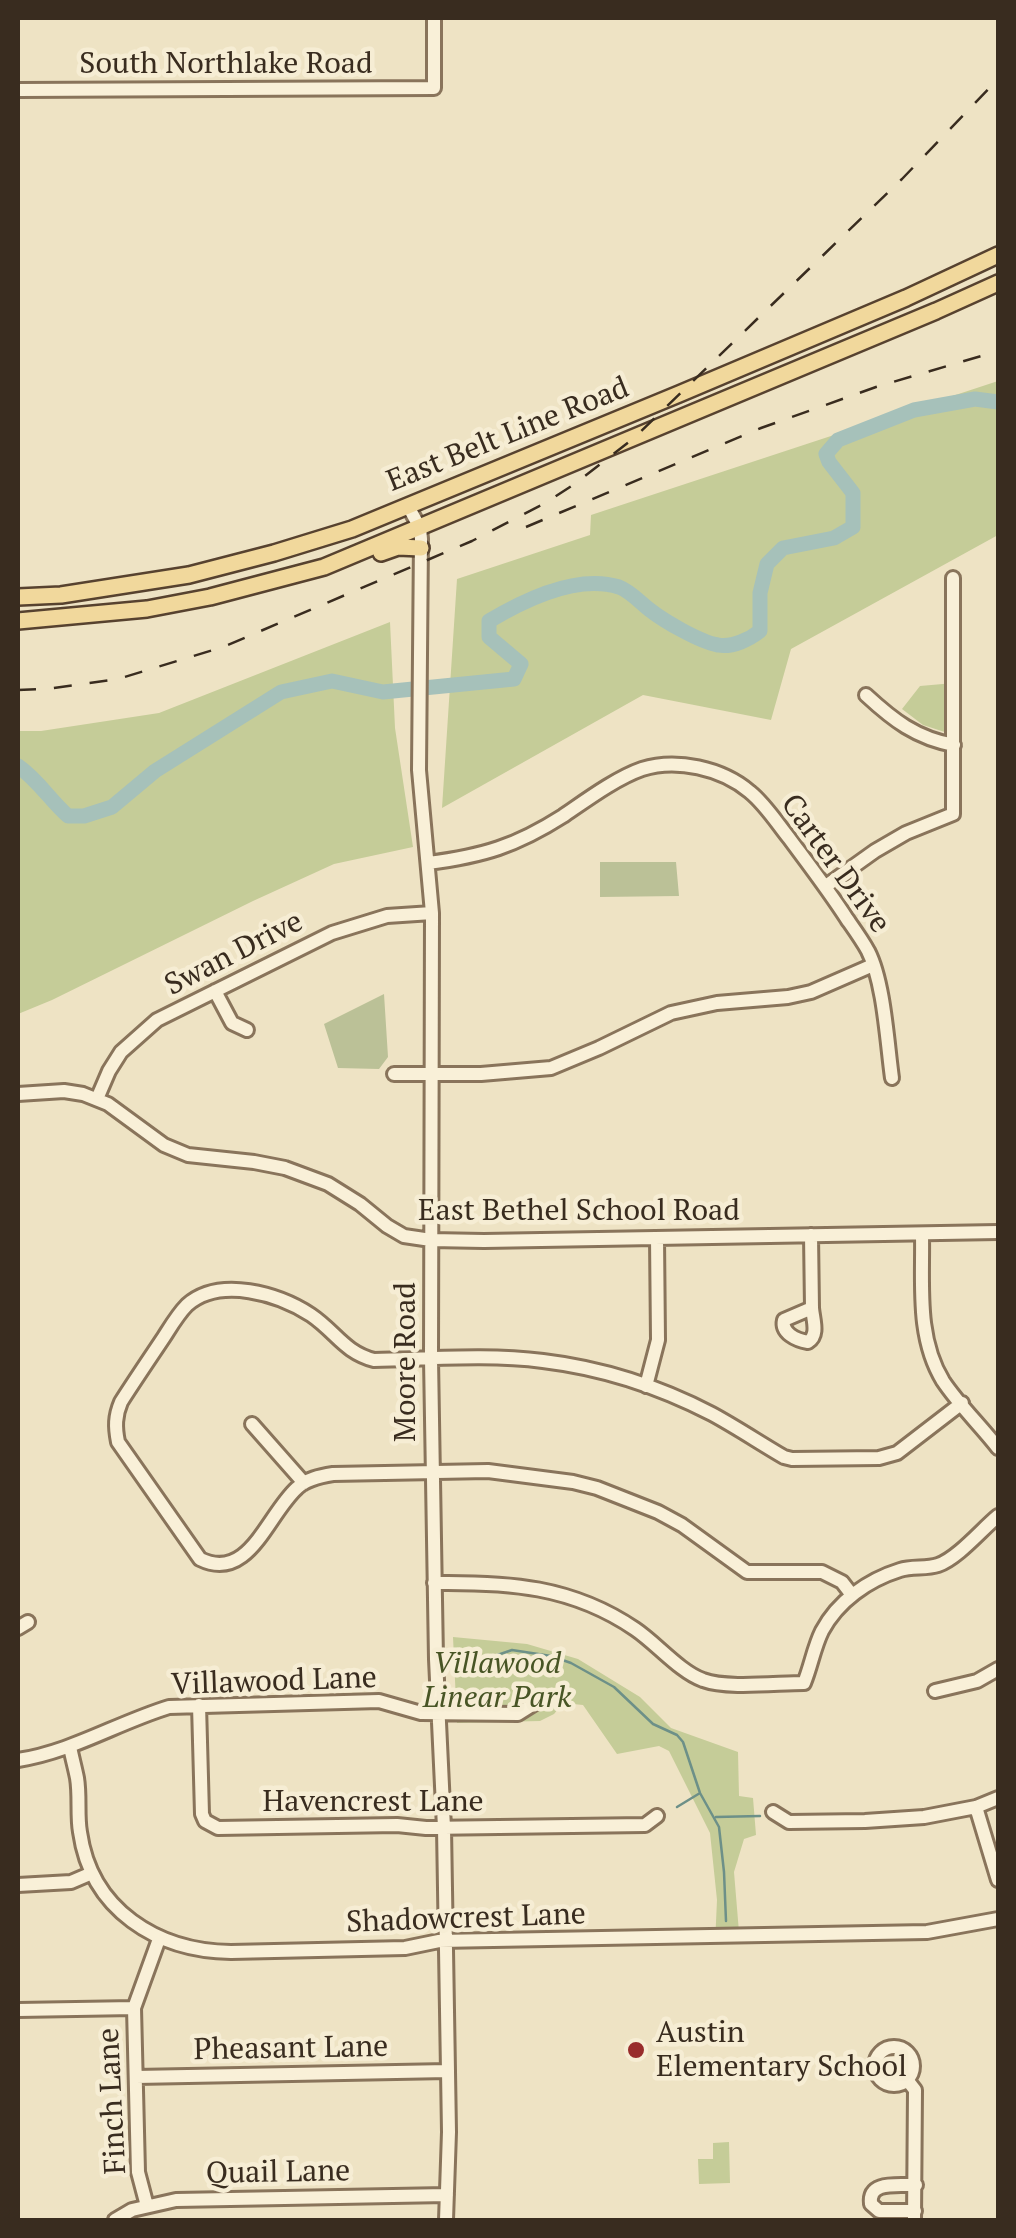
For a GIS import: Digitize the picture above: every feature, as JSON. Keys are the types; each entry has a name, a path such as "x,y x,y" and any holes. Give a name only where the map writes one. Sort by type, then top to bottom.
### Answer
{"main road":[{"name":"East Belt Line Road","path":"18,597 62,595 189,575 352,529 906,298 998,255"},
{"name":"East Belt Line Road","path":"18,621 147,609 210,597 324,566 998,283"},
{"path":"832,328 841,351"},
{"path":"324,566 353,563 398,547 421,548"}],"street":[{"name":"South Northlake Road","path":"18,90 434,88 434,18"},
{"name":"Moore Road","path":"408,506 420,528 420,770 432,913 432,1472 444,1828 446,2220"},
{"path":"826,886 906,833 953,814 953,578"},
{"path":"866,695 909,731 954,745"},
{"name":"Carter Drive","path":"428,862 471,857 510,845 641,770 690,766 728,778 749,791 826,886 870,953 883,1004 892,1078"},
{"name":"Swan Drive","path":"97,1099 109,1071 135,1038 158,1020 332,933 387,916 432,913"},
{"path":"394,1074 430,1076 550,1068 671,1013 717,1003 788,998 873,965"},
{"path":"215,991 232,1023 247,1030"},
{"name":"East Bethel School Road","path":"18,1094 64,1091 97,1099 164,1145 188,1155 254,1162 309,1176 343,1192 404,1236 431,1240 998,1232"},
{"path":"922,1234 925,1334 930,1352 944,1381 998,1448"},
{"path":"811,1235 812,1308"},
{"path":"646,1386 658,1340 657,1238"},
{"path":"852,1595 842,1582 822,1572 747,1572 658,1512 597,1488 488,1471 320,1476 296,1489 243,1556 228,1565 211,1564 200,1559 118,1442 115,1420 121,1402 186,1306 211,1292 255,1292 277,1298 310,1314 347,1348 374,1360 544,1361 605,1373 711,1414 792,1459 879,1458 897,1453 962,1403"},
{"path":"252,1424 304,1483"},
{"path":"434,1583 524,1586 578,1601 633,1628 703,1680 721,1684 804,1682 821,1634 852,1595 903,1568 940,1564 950,1559 998,1516"},
{"path":"935,1691 977,1681 998,1669"},
{"name":"Villawood Lane","path":"18,1760 70,1748 169,1707 378,1701 413,1712 518,1714 537,1702"},
{"name":"Havencrest Lane","path":"199,1705 202,1814 205,1821 218,1828 645,1824 658,1816"},
{"name":"Shadowcrest Lane","path":"70,1748 77,1779 79,1832 92,1873 105,1894 122,1913 159,1938 211,1952 406,1948 446,1941 888,1934 926,1932 998,1919"},
{"path":"773,1812 789,1822 865,1821 924,1817 976,1807 998,1798"},
{"path":"976,1807 998,1880"},
{"path":"18,1885 71,1882 92,1873"},
{"name":"Finch Lane","path":"147,2206 138,2172 134,2008 159,1938"},
{"path":"18,2010 134,2008"},
{"name":"Pheasant Lane","path":"136,2077 448,2071"},
{"path":"908,2080 915,2090 916,2185 915,2216 873,2208 870,2198 878,2186 916,2185"},
{"name":"Quail Lane","path":"114,2220 132,2210 176,2200 447,2194"}],"green space":[{"path":"998,381 998,535 791,649 771,720 643,695 442,808 457,579 590,535 591,515"},
{"path":"390,622 395,728 413,847 334,864 18,1014 18,731 159,713"},
{"path":"954,683 954,735 923,725 902,709 920,686"},
{"path":"600,862 676,862 679,896 600,897"},
{"path":"384,994 388,1057 379,1069 338,1068 324,1024"},
{"name":"Villawood Linear Park","path":"453,1637 527,1644 578,1659 640,1697 671,1728 738,1752 739,1796 753,1798 756,1835 744,1839 734,1872 740,1944 715,1944 717,1900 710,1833 669,1751 659,1746 617,1754 583,1705 563,1703 554,1714 540,1721 457,1723"},
{"path":"729,2142 730,2183 699,2184 698,2159 713,2159 713,2143"}],"waterway":[{"path":"18,766 68,816 84,816 112,807 155,771 281,692 332,681 383,692 514,679 521,664 489,637 489,621 552,591 586,584 619,587 664,620 710,643 723,646 741,642 760,631 760,593 767,564 783,548 834,538 853,527 853,493 826,454 838,440 914,410 975,399 998,402"},
{"path":"455,1665 512,1650 551,1656 614,1687 653,1724 677,1735 700,1793 719,1827 726,1921"},
{"path":"677,1807 700,1793"},
{"path":"716,1817 760,1816"}],"railway":[{"path":"18,690 118,679 223,647 472,541 547,502 634,438 902,179 998,79"},
{"path":"526,527 761,428 876,387 998,351"}],"place":[{"name":"Austin Elementary School","path":"636,2050"}]}
